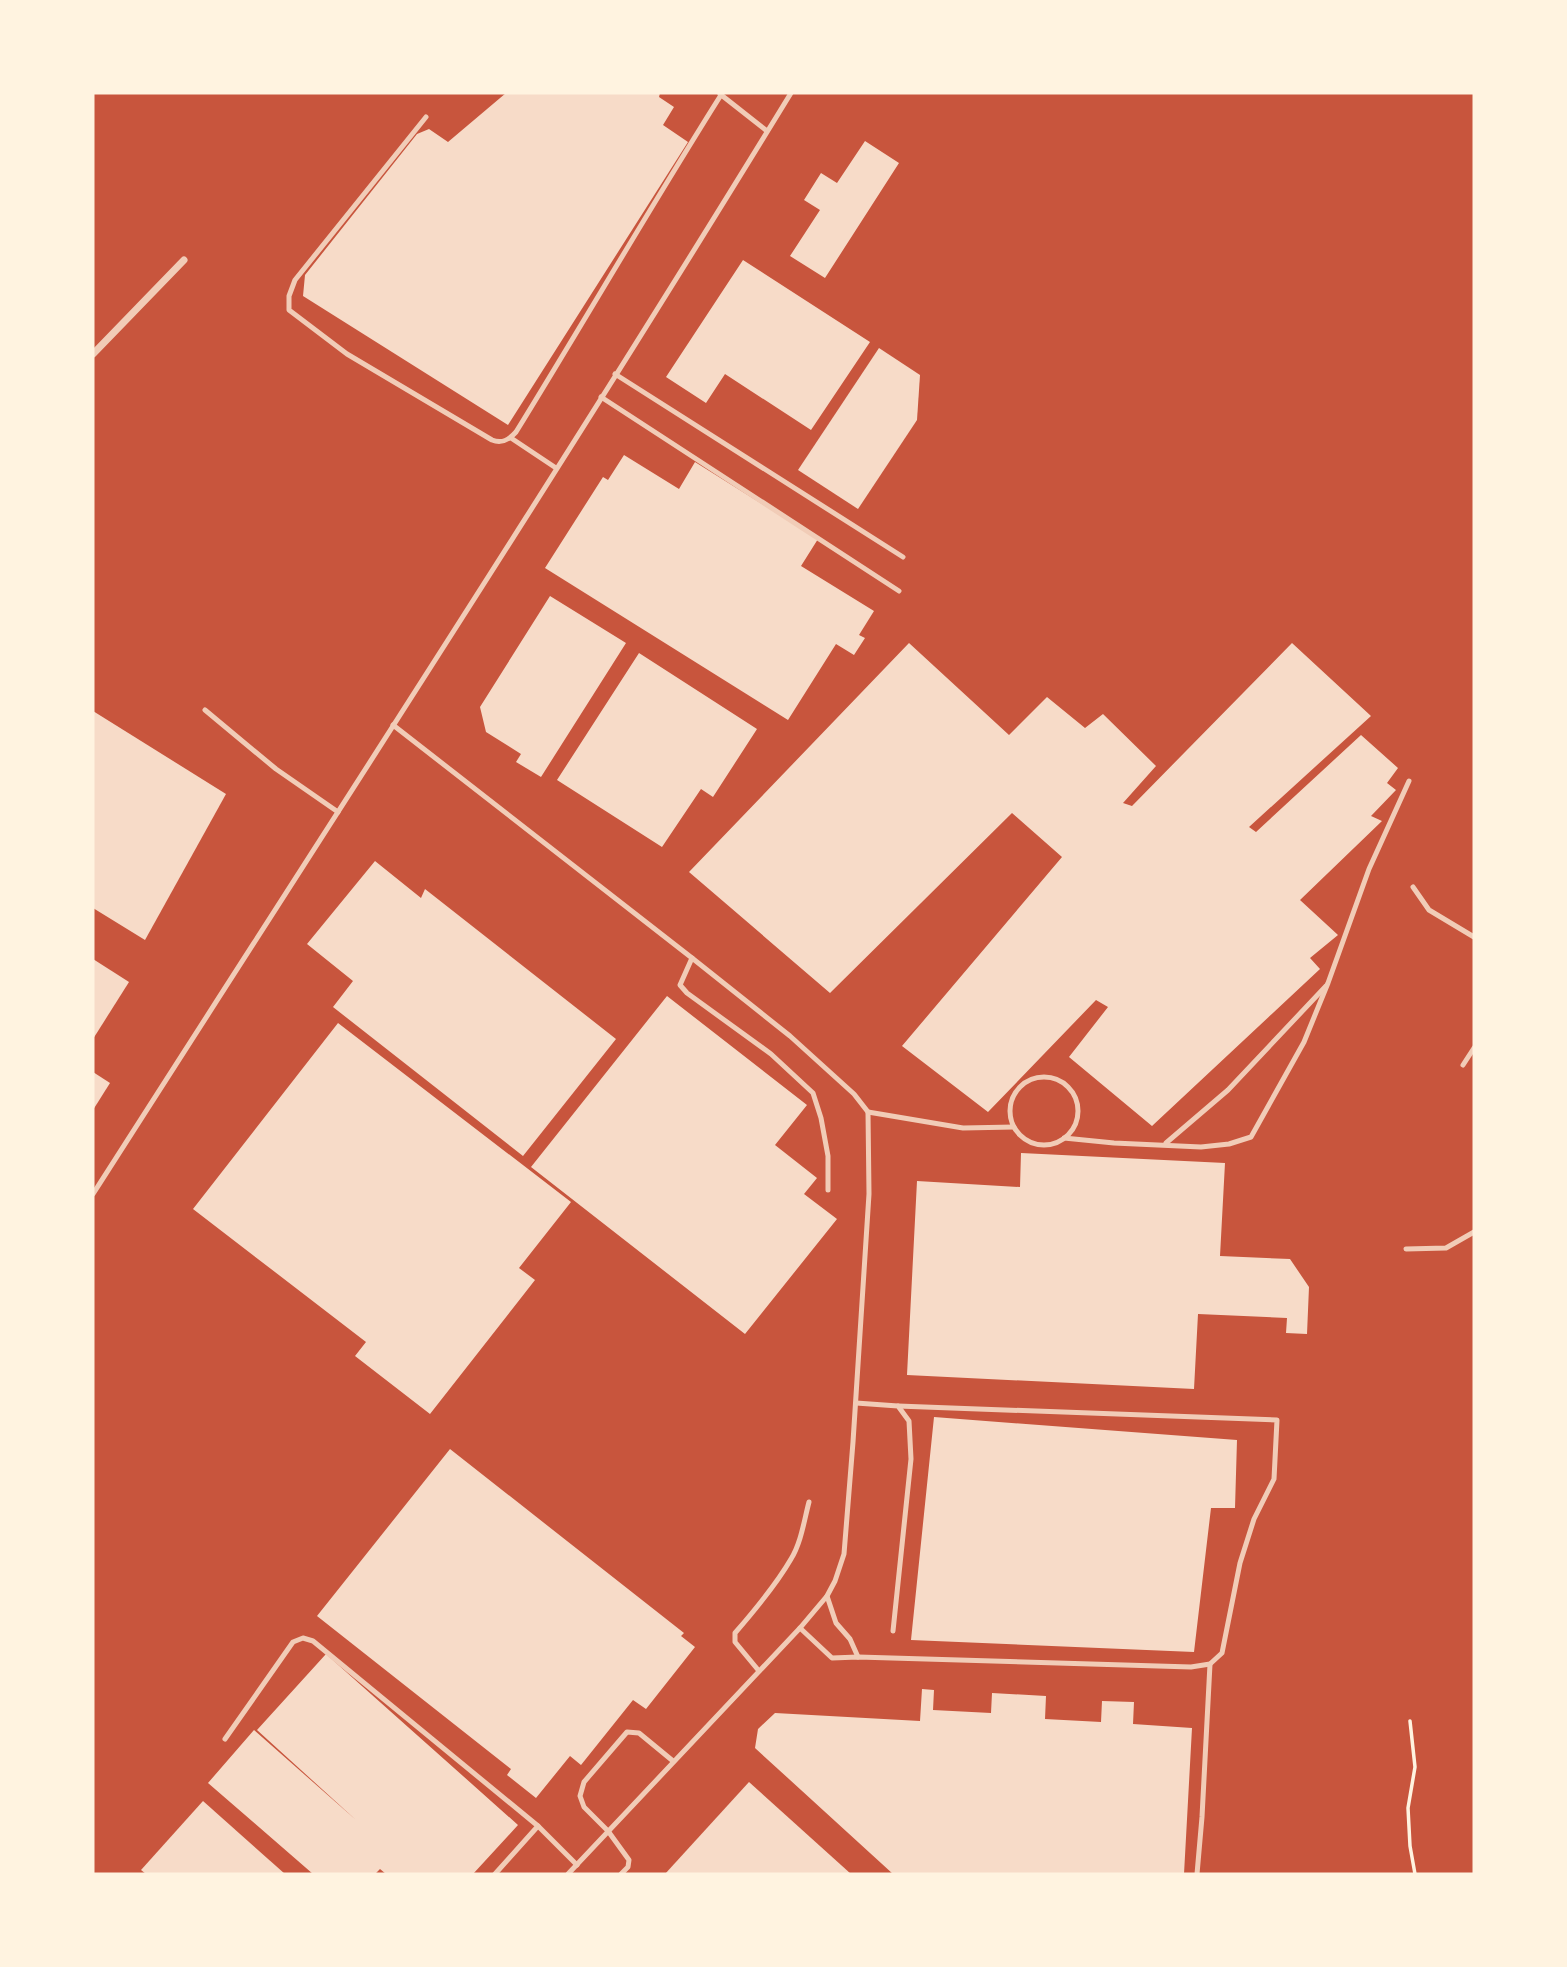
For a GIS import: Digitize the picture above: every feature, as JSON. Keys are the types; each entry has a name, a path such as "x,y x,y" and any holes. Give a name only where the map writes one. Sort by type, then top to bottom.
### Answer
{"street":[{"path":"93,354 184,260"}],"lane":[{"path":"93,1194 338,812 791,93"},
{"path":"426,117 295,280 289,296 289,310 347,354 492,440 502,442 511,438 576,335 719,94 767,131"},
{"path":"615,374 903,557"},
{"path":"601,397 900,591"},
{"path":"511,438 556,468"},
{"path":"205,710 276,769 338,812"},
{"path":"393,725 790,1036 854,1094 868,1112 869,1194 856,1403 844,1554 835,1581 827,1596 800,1628 568,1874"},
{"path":"1064,1138 1201,1147 1251,1138 1304,1042 1369,869 1409,781"},
{"path":"1413,887 1429,910 1474,937"},
{"path":"692,958 680,985 687,993 771,1054 813,1093 828,1156 828,1190"},
{"path":"1165,1144 1228,1090 1328,984"},
{"path":"1463,1065 1474,1048"},
{"path":"1051,1077 1068,1087 1077,1104 1076,1122 1064,1138 1037,1144 1020,1135 1014,1127 1010,1108 1023,1083 1051,1077"},
{"path":"868,1112 963,1128 1014,1127"},
{"path":"1406,1249 1447,1248 1474,1232"},
{"path":"800,1628 832,1658 1191,1667 1210,1664 1222,1653 1240,1563 1254,1519 1274,1479 1277,1420 856,1403"},
{"path":"893,1630 911,1459 908,1421 898,1406"},
{"path":"759,1671 735,1642 735,1633 792,1558 809,1502"},
{"path":"827,1596 836,1623 850,1639 858,1657"},
{"path":"225,1739 293,1642 303,1638 313,1641 538,1826 577,1865"},
{"path":"1197,1874 1210,1664"},
{"path":"621,1874 628,1867 629,1860 608,1831 584,1807 580,1796 584,1782 627,1732 639,1733 673,1761"},
{"path":"495,1874 538,1826"}],"path":[{"path":"1410,1721 1415,1767 1408,1808 1415,1874"}],"building":[{"path":"506,93 660,93 659,97 674,107 663,125 688,142 508,425 303,296 305,275 417,134 429,129 448,142"},
{"path":"865,141 899,163 825,278 790,256 820,210 804,200 821,173 837,183"},
{"path":"743,260 870,342 811,430 725,374 706,403 666,377"},
{"path":"879,348 920,375 917,420 858,509 798,470"},
{"path":"624,455 679,489 695,462 818,539 801,566 874,611 859,635 865,638 854,655 836,644 788,720 545,568 603,477 608,480"},
{"path":"550,596 626,643 541,777 516,762 521,754 486,732 480,707"},
{"path":"909,643 1009,735 1047,697 1085,728 1103,714 1156,766 1123,803 1132,806 1292,643 1371,716 1249,827 1256,832 1361,735 1398,768 1387,783 1396,790 1371,816 1382,821 1300,900 1338,935 1310,958 1320,969 1152,1126 1069,1057 1108,1007 1096,1000 988,1112 902,1046 1062,857 1012,813 830,993 689,872"},
{"path":"639,653 757,729 713,797 701,789 662,847 557,780"},
{"path":"93,711 226,794 145,940 93,908"},
{"path":"375,861 421,898 425,889 616,1039 523,1156 333,1007 353,981 307,944"},
{"path":"93,959 129,982 93,1039"},
{"path":"667,996 807,1105 775,1145 817,1178 804,1194 837,1219 745,1334 531,1167"},
{"path":"338,1023 571,1202 519,1268 535,1280 430,1414 355,1356 366,1342 193,1209"},
{"path":"93,1072 110,1083 93,1110"},
{"path":"1021,1153 1225,1163 1220,1256 1290,1259 1309,1287 1307,1334 1286,1333 1287,1318 1198,1314 1194,1389 907,1375 917,1181 1020,1187"},
{"path":"934,1417 1237,1440 1235,1508 1211,1508 1194,1652 911,1640"},
{"path":"450,1449 684,1633 681,1636 695,1647 646,1709 633,1700 581,1765 570,1756 536,1798 507,1775 511,1769 317,1616"},
{"path":"326,1654 518,1825 473,1874 386,1874 380,1869 375,1874 313,1874 208,1783 254,1730 356,1820 257,1730"},
{"path":"922,1689 934,1690 933,1710 991,1713 992,1693 1046,1696 1045,1719 1101,1722 1102,1701 1134,1702 1133,1724 1192,1728 1184,1874 893,1874 755,1748 758,1729 775,1713 920,1721"},
{"path":"749,1782 851,1874 665,1874"},
{"path":"203,1801 285,1874 146,1874 141,1870"}]}
